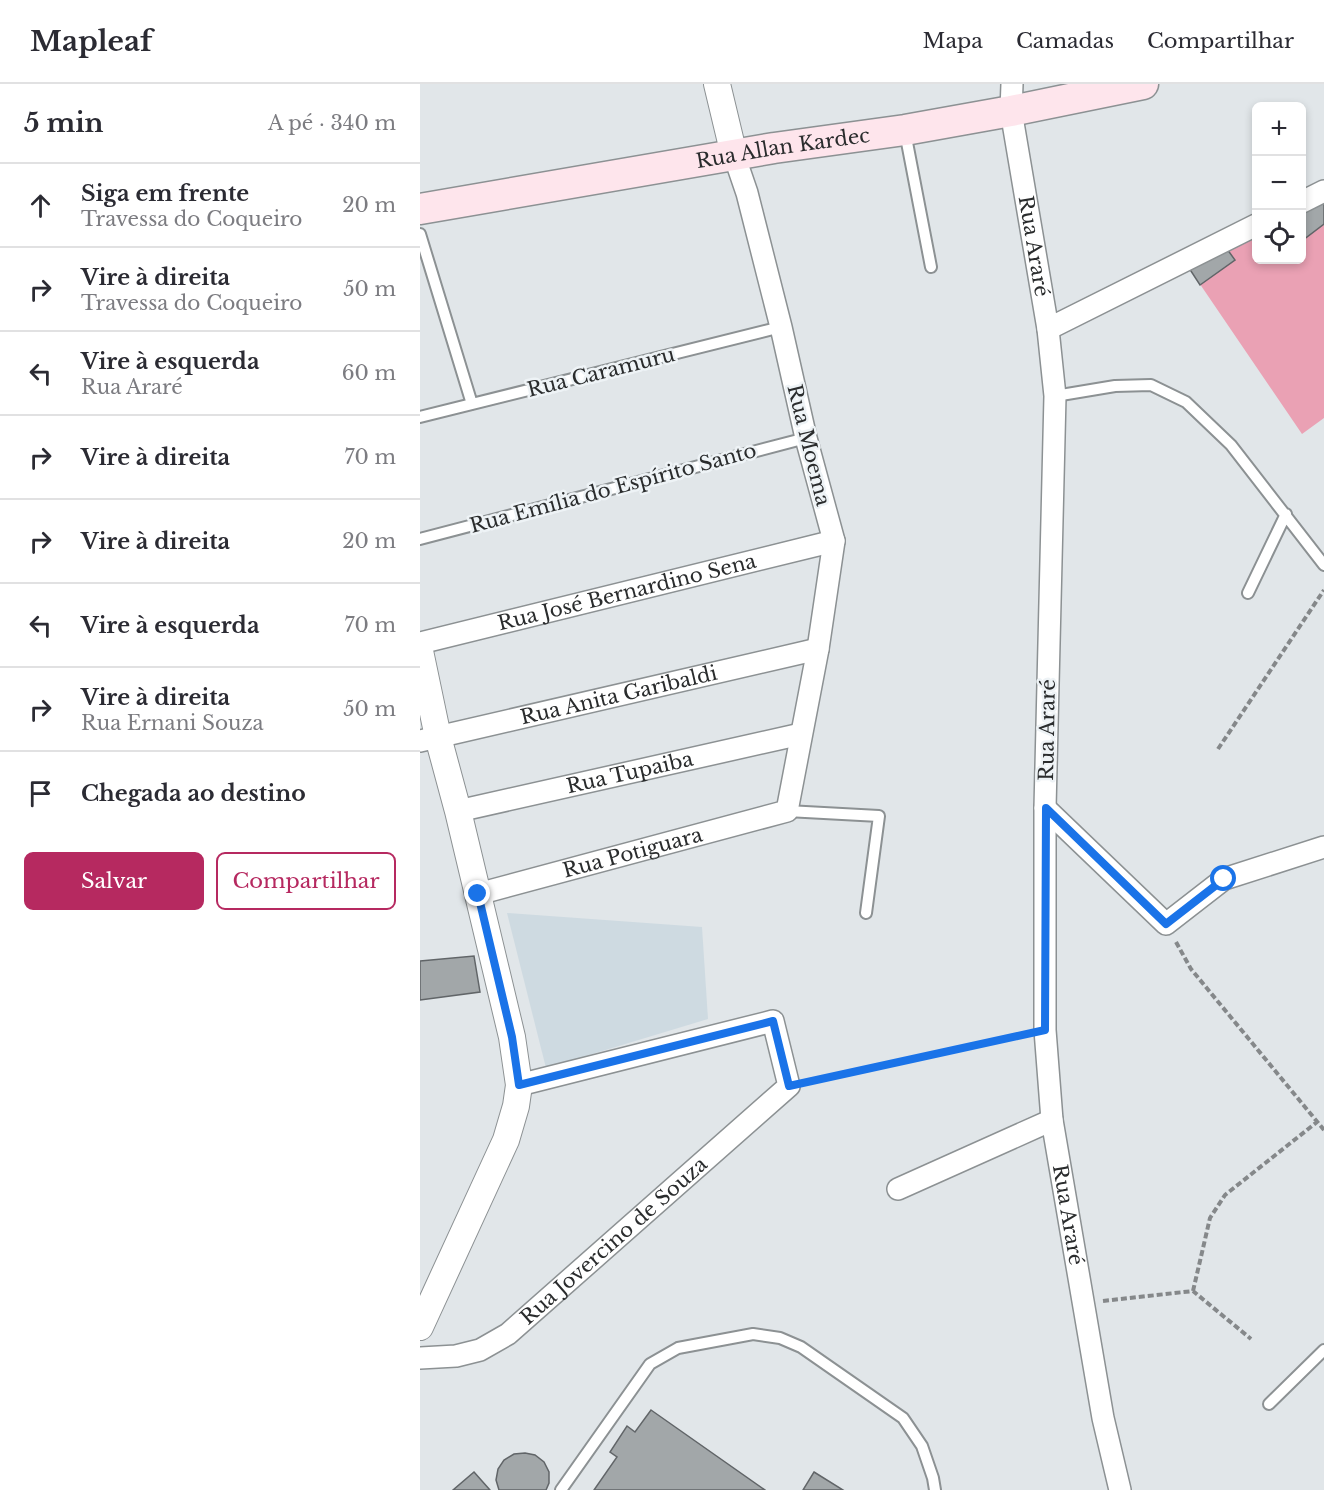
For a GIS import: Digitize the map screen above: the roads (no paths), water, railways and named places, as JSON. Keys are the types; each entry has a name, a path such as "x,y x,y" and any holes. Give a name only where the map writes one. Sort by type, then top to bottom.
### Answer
{"main road":[{"name":"Rua Allan Kardec","path":"420,209 734,155 905,130 1012,98 1143,84"}],"street":[{"name":"Rua Moema","path":"717,84 734,155 747,193 806,438 834,541 818,649 787,810"},
{"name":"Rua Araré","path":"1012,98 1048,329 1055,396 1046,808 1045,1030 1052,1120 1103,1418 1120,1490"},
{"path":"1306,200 1324,191"},
{"path":"1048,329 1252,227"},
{"name":"Rua José Bernardino Sena","path":"420,643 834,541"},
{"name":"Rua Anita Garibaldi","path":"429,739 818,649"},
{"path":"420,651 429,739 458,811 512,1037 519,1085 516,1106 506,1140 420,1327"},
{"name":"Rua Tupaiba","path":"458,811 801,734"},
{"path":"1046,808 1166,924 1224,879 1324,847"},
{"name":"Rua Potiguara","path":"478,894 787,810"},
{"name":"Rua Jovercino de Souza","path":"420,1358 456,1356 480,1350 508,1334 789,1086 773,1021 519,1085"},
{"path":"898,1189 1052,1120"}],"lane":[{"path":"905,130 932,267"},
{"path":"420,234 472,404"},
{"name":"Rua Caramuru","path":"420,417 781,327"},
{"path":"1055,396 1115,386 1151,385 1186,402 1231,445 1324,565"},
{"name":"Rua Emília do Espírito Santo","path":"420,539 806,438"},
{"path":"1248,593 1286,514"},
{"path":"787,810 879,816 866,913"},
{"path":"561,1490 650,1364 678,1348 753,1334 780,1338 801,1347 903,1418 922,1446 935,1490"},
{"path":"1269,1404 1324,1350"}]}
